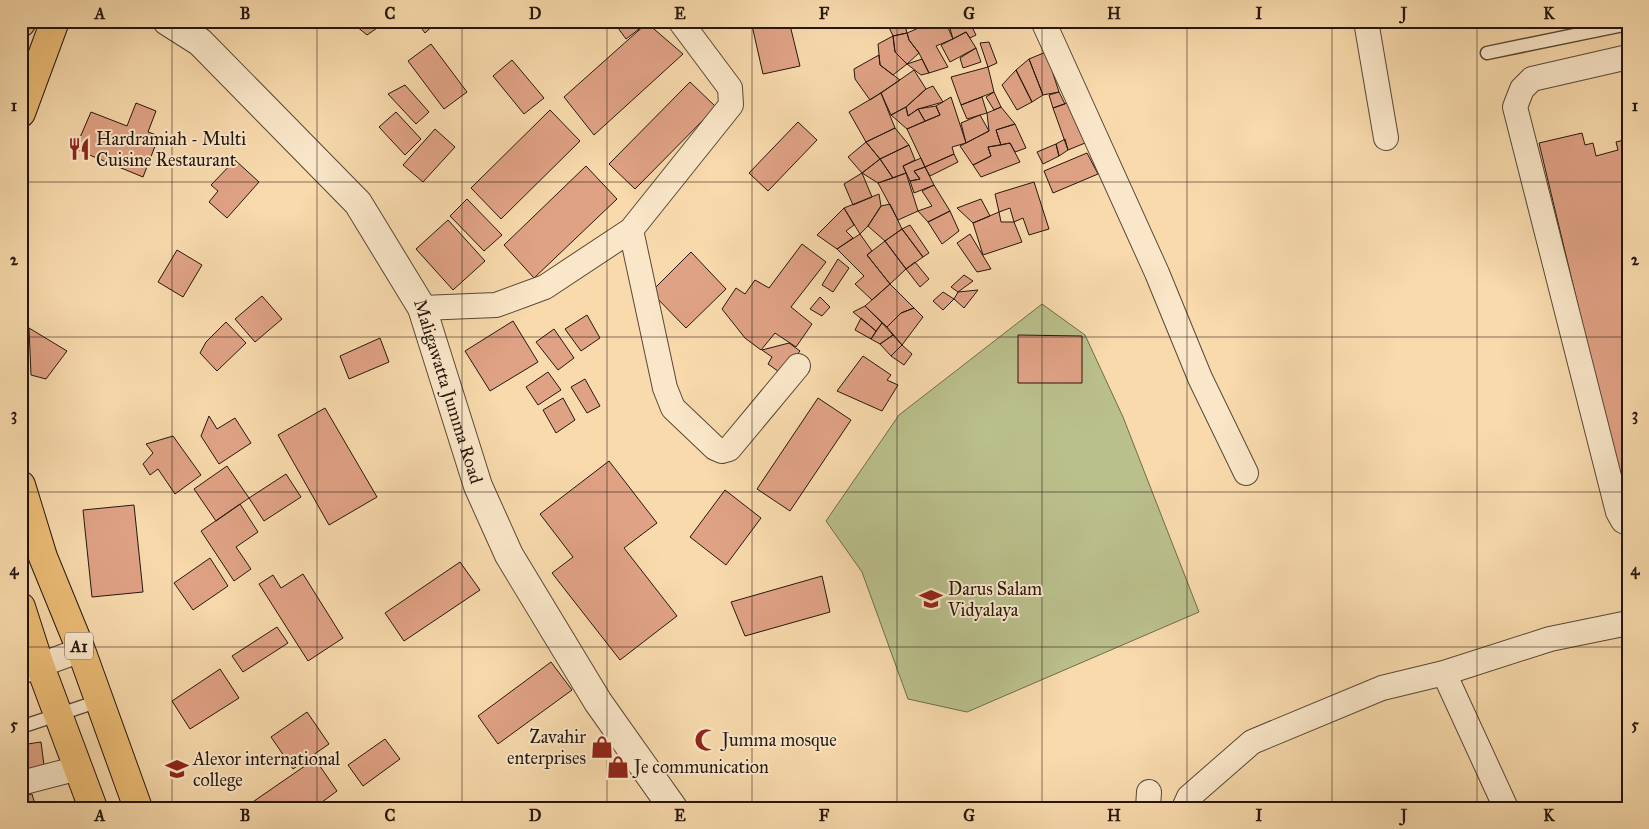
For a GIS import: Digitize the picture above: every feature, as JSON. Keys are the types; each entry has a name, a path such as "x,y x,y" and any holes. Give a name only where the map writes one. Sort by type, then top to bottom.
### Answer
{"highway":[{"path":"21,113 55,21"},
{"name":"A1","path":"21,485 43,557 81,650 138,808"},
{"name":"A1","path":"21,607 31,669 59,715 93,808"}],"street":[{"name":"Maligawatta Jumma Road","path":"166,21 200,42 358,203 422,308 478,486 509,554 598,702 674,808"},
{"path":"422,308 496,305 545,287 631,230 731,105 730,88 680,21"},
{"path":"1043,21 1157,273 1200,378 1246,472"},
{"path":"1366,21 1386,138"},
{"path":"1628,57 1532,79 1522,89 1515,107 1618,512 1623,521 1628,523"},
{"path":"631,230 665,388 673,408 715,448 722,451 729,449 798,366"},
{"path":"1184,808 1189,796 1252,742 1382,688 1444,673 1550,639 1628,623"},
{"path":"31,669 81,650"},
{"path":"1444,673 1506,808"},
{"path":"21,783 79,768"}],"lane":[{"path":"1488,54 1592,26 1628,24"},
{"path":"21,727 99,701"}],"green space":[{"path":"1042,304 1085,335 1123,417 1199,612 967,712 908,699 862,572 826,521 899,415"}],"building":[{"path":"350,21 375,21 380,26 367,35"},
{"path":"416,21 438,21 425,33"},
{"path":"613,21 646,21 647,23 626,39"},
{"path":"751,21 789,21 800,66 763,74"},
{"path":"886,21 904,21 907,33 893,36"},
{"path":"935,21 945,21 953,39 936,46 948,67 929,73 919,53 909,40 907,33"},
{"path":"957,21 969,21 976,35 970,38 966,32 953,39 949,25"},
{"path":"647,23 683,54 594,135 564,97"},
{"path":"966,32 976,48 950,62 941,45"},
{"path":"907,33 909,40 919,53 907,64 895,52 893,36"},
{"path":"893,36 895,52 907,64 893,75 880,65 878,44"},
{"path":"989,42 997,63 988,67 980,43"},
{"path":"431,44 467,92 444,109 408,61"},
{"path":"976,48 981,62 963,68 960,58"},
{"path":"1046,52 1059,92 1043,95 1029,59"},
{"path":"879,55 880,65 900,80 870,100 855,79 854,69"},
{"path":"922,59 929,73 921,75 907,64"},
{"path":"1029,59 1043,95 1032,102 1016,70"},
{"path":"512,60 544,98 524,114 493,76"},
{"path":"988,67 994,92 961,105 951,77"},
{"path":"914,70 926,89 906,107 891,115 881,93"},
{"path":"1016,70 1032,102 1017,110 1002,85"},
{"path":"690,82 716,107 635,189 609,164"},
{"path":"405,85 429,112 416,124 388,94"},
{"path":"933,86 943,102 918,109 908,116 906,107 926,89"},
{"path":"994,92 1001,107 994,110 986,97"},
{"path":"1059,92 1065,104 1053,108 1049,95"},
{"path":"881,93 895,128 866,142 849,112"},
{"path":"951,97 966,143 952,147 954,154 925,167 907,129 940,115 936,106"},
{"path":"982,97 987,113 967,119 961,105"},
{"path":"1072,101 1085,143 1068,150 1053,108"},
{"path":"136,103 156,111 148,132 159,136 143,177 75,149 91,112 127,126"},
{"path":"936,106 940,115 925,121 918,109"},
{"path":"906,107 908,116 918,109 925,121 907,129 891,115"},
{"path":"1001,107 1015,124 996,130 1001,145 988,147 991,156 973,165 960,146 989,131 987,113"},
{"path":"550,110 580,141 501,219 471,188"},
{"path":"396,112 421,139 405,155 379,127"},
{"path":"980,115 989,131 966,143 961,123"},
{"path":"798,122 817,140 768,191 749,173"},
{"path":"1015,124 1026,148 1015,152 1010,143 1001,145 996,130"},
{"path":"895,128 909,145 880,159 866,142"},
{"path":"435,129 455,147 423,182 403,165"},
{"path":"1582,133 1585,145 1593,143 1596,156 1618,150 1616,142 1628,139 1627,510 1539,143"},
{"path":"1065,139 1068,150 1059,156 1056,144"},
{"path":"866,142 880,159 862,173 848,157"},
{"path":"1010,143 1020,162 981,177 973,165 991,156 988,147"},
{"path":"1056,144 1059,156 1043,164 1037,152"},
{"path":"909,145 915,160 903,166 906,173 893,178 880,159"},
{"path":"1087,153 1098,174 1053,193 1044,171"},
{"path":"954,154 958,162 930,176 925,167"},
{"path":"921,158 925,167 914,171 920,179 910,181 903,166"},
{"path":"880,159 893,178 878,183 862,173"},
{"path":"235,160 259,182 227,218 209,202 218,191 211,185"},
{"path":"586,166 617,199 534,278 504,245"},
{"path":"925,167 934,185 914,193 910,181 920,179 914,171"},
{"path":"862,173 872,197 853,205 844,184"},
{"path":"906,173 918,211 898,220 878,183"},
{"path":"1034,182 1049,229 1029,235 1023,218 1014,222 1010,208 999,212 995,194"},
{"path":"934,185 950,211 928,222 918,211 932,206 922,191"},
{"path":"879,194 881,206 868,226 860,234 844,208"},
{"path":"467,199 502,235 484,251 450,216"},
{"path":"981,199 990,216 973,223 957,208"},
{"path":"890,204 902,229 885,241 868,226 881,206"},
{"path":"844,208 854,225 846,231 853,238 837,249 817,235"},
{"path":"950,211 959,231 942,244 928,222"},
{"path":"999,212 1001,222 1014,222 1022,242 983,255 973,223"},
{"path":"448,220 485,261 453,290 416,249"},
{"path":"910,225 929,253 923,257 902,229"},
{"path":"902,229 923,257 906,269 885,241"},
{"path":"860,234 872,251 867,255 890,284 872,300 855,284 864,276 837,249"},
{"path":"970,234 991,269 977,272 957,243"},
{"path":"885,241 906,269 890,284 867,255"},
{"path":"802,244 826,262 791,307 812,324 796,347 775,333 761,350 745,338 722,309 736,288 745,294 755,280 769,288"},
{"path":"177,250 202,265 183,297 158,282"},
{"path":"691,252 726,289 686,328 651,292"},
{"path":"838,259 849,268 833,292 822,285"},
{"path":"915,262 929,279 920,287 906,269"},
{"path":"964,275 973,281 958,292 951,287"},
{"path":"890,284 914,308 901,313 887,327 865,306"},
{"path":"978,290 964,308 954,299 958,292"},
{"path":"943,292 954,299 943,310 933,301"},
{"path":"262,296 282,319 255,342 235,319"},
{"path":"820,297 830,307 822,316 810,309"},
{"path":"865,306 882,323 876,331 853,312"},
{"path":"914,308 923,317 902,345 887,327 901,313"},
{"path":"587,315 600,338 581,351 565,329"},
{"path":"861,318 876,331 871,339 855,330"},
{"path":"513,321 538,362 490,391 465,351"},
{"path":"226,322 246,343 217,371 200,353 206,342"},
{"path":"882,323 893,335 880,344 871,339"},
{"path":"29,328 67,351 46,379 31,375"},
{"path":"554,329 574,358 558,370 536,342"},
{"path":"893,335 902,345 891,356 880,344"},
{"path":"1018,335 1082,336 1082,383 1018,383"},
{"path":"380,338 389,362 349,379 340,356"},
{"path":"789,343 800,351 782,374 768,364 772,357 762,350"},
{"path":"902,345 912,354 904,365 891,356"},
{"path":"863,356 891,375 887,380 898,385 882,411 837,391"},
{"path":"548,372 561,390 538,405 526,387"},
{"path":"585,379 600,406 587,413 571,387"},
{"path":"563,398 575,420 556,433 543,410"},
{"path":"818,398 851,420 790,511 757,489"},
{"path":"325,408 377,497 329,525 278,435"},
{"path":"209,416 217,429 235,418 251,443 219,464 201,436"},
{"path":"173,436 201,475 175,494 158,469 150,475 143,464 153,453 146,444"},
{"path":"609,461 657,523 624,548 677,616 620,660 552,573 573,557 540,514"},
{"path":"227,466 249,498 216,521 194,489"},
{"path":"286,474 301,497 264,521 249,498"},
{"path":"725,490 761,518 726,565 690,537"},
{"path":"240,504 258,532 236,547 251,569 234,581 201,531"},
{"path":"134,505 143,592 92,597 83,510"},
{"path":"210,558 228,586 193,610 174,583"},
{"path":"460,562 480,590 404,641 385,613"},
{"path":"303,574 343,638 308,661 259,584 273,575 281,588"},
{"path":"822,576 830,612 745,636 731,602"},
{"path":"277,627 288,643 243,672 232,656"},
{"path":"551,662 572,690 498,744 478,716"},
{"path":"220,669 239,698 190,729 172,701"},
{"path":"307,712 329,744 293,769 271,737"},
{"path":"385,739 400,759 363,786 348,765"},
{"path":"41,742 45,773 21,776 21,745"},
{"path":"315,759 337,791 314,808 244,808"},
{"path":"32,794 36,808 21,808 21,797"}],"place":[{"name":"Hardramiah - Multi Cuisine Restaurant","path":"79,149"},
{"name":"Darus Salam Vidyalaya","path":"931,599"},
{"name":"Jumma mosque","path":"706,740"},
{"name":"Zavahir enterprises","path":"602,747"},
{"name":"Je communication","path":"618,767"},
{"name":"Alexor international college","path":"177,769"}]}
